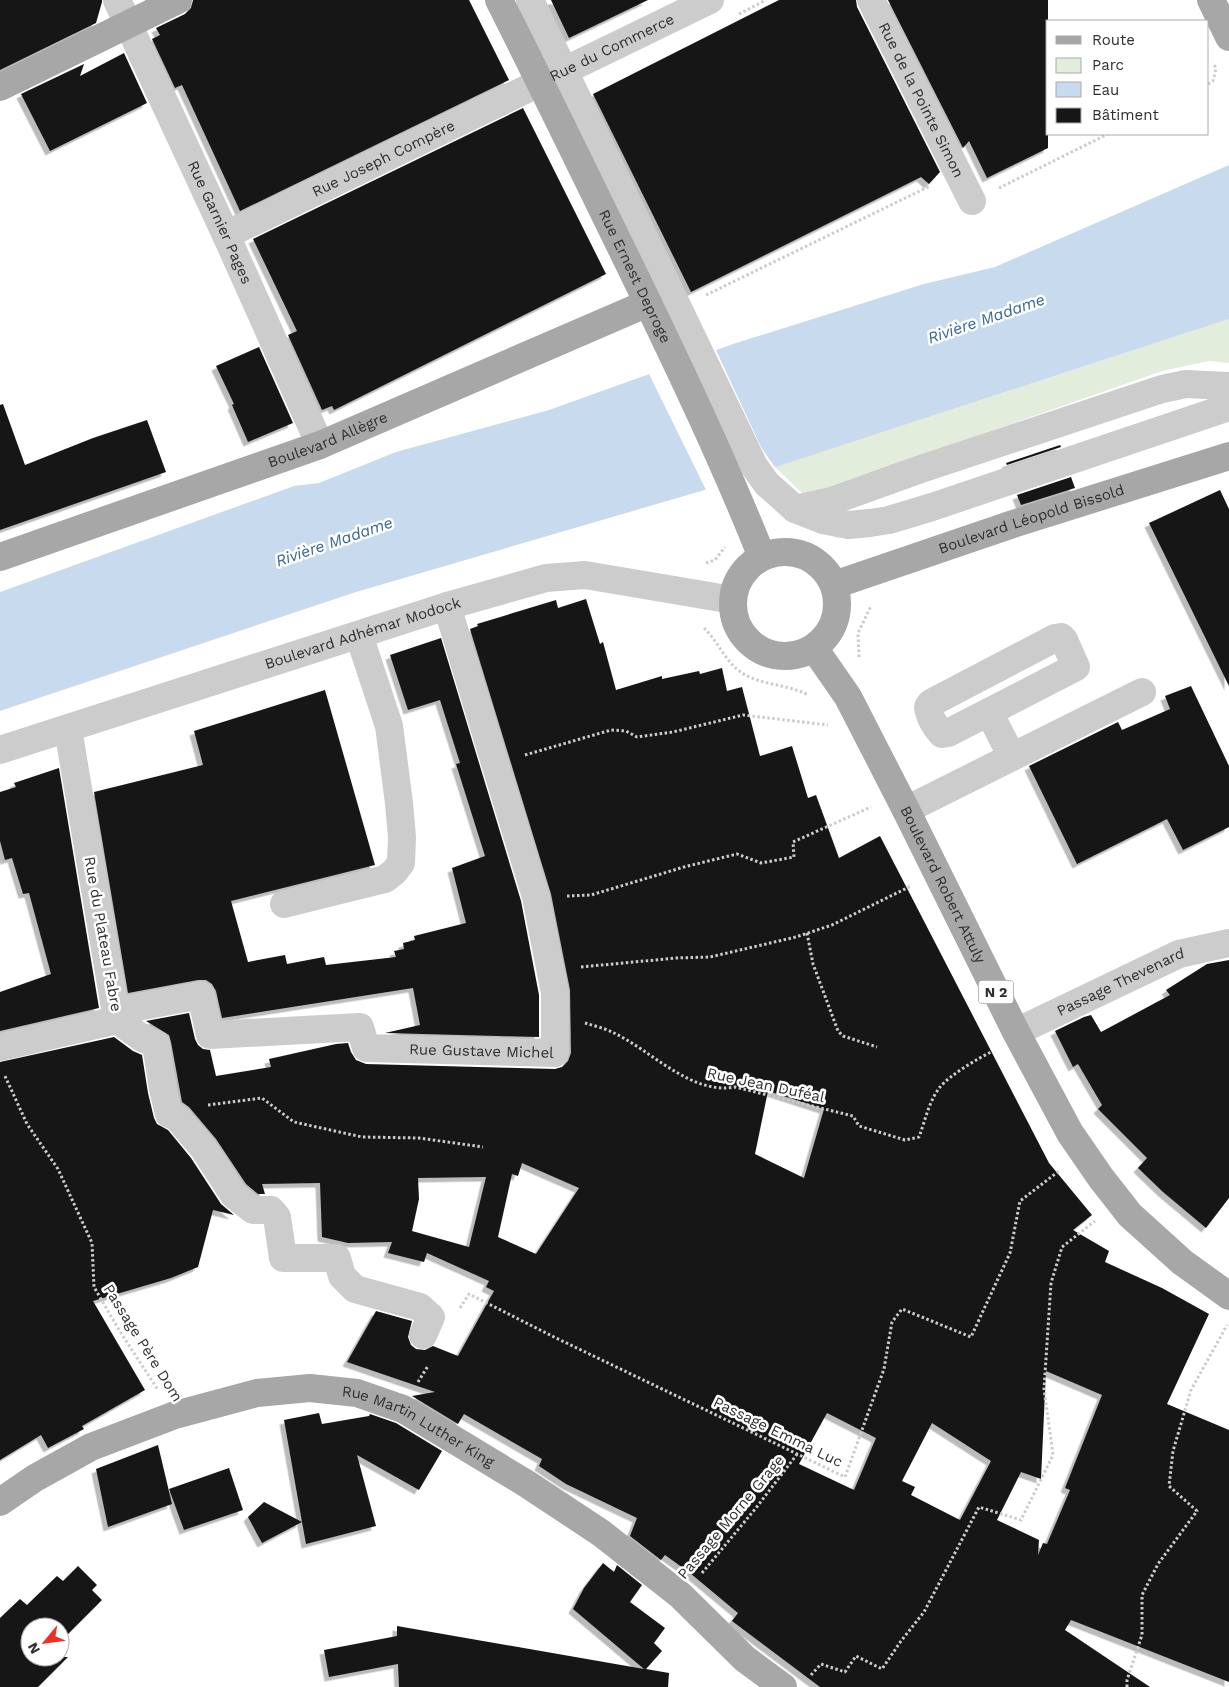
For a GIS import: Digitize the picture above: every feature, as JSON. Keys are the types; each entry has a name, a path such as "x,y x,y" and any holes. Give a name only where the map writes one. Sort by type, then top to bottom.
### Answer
{"main road":[{"path":"0,87 178,0"},
{"name":"Rue Ernest Deproge","path":"499,0 648,303 680,342 762,556"},
{"path":"1211,0 1229,36"},
{"name":"Boulevard Allègre","path":"0,557 320,445 648,303"},
{"name":"Boulevard Léopold Bissold","path":"834,586 1013,524 1226,463"},
{"path":"779,552 796,552 812,559 825,570 834,586 837,599 837,613 833,627 814,648 799,654 782,656 766,653 752,645 741,632 734,616 733,600 735,586 751,564 762,556 779,552"},
{"name":"Boulevard Robert Attuly","path":"814,648 848,697 1016,1032 1070,1133 1101,1178 1130,1215 1182,1262 1229,1296"},
{"name":"Rue Martin Luther King","path":"1,1499 92,1447 175,1415 257,1393 310,1388 357,1393 403,1409 527,1484 601,1533 680,1595 745,1659 783,1687"}],"street":[{"name":"Rue Garnier Pages","path":"117,0 226,235 320,445"},
{"path":"530,0 565,71 680,342 754,466 767,484 795,510 823,520 848,525 889,520 1037,473 1229,408"},
{"name":"Rue du Commerce","path":"541,83 710,0"},
{"name":"Rue de la Pointe Simon","path":"871,0 982,196"},
{"name":"Rue Joseph Compère","path":"226,235 541,83"},
{"path":"795,510 832,501 918,470 1162,389 1186,384 1229,386"},
{"name":"Boulevard Adhémar Modock","path":"0,750 359,634 546,578 585,575 733,600"},
{"name":"Rue Gustave Michel","path":"116,1015 201,995 210,1035 360,1027 366,1048 555,1052 555,993 536,897 448,606"},
{"path":"284,904 385,879 401,863 400,803 389,726 359,634"},
{"path":"1061,637 1076,667 990,712 948,733 942,734 937,729 928,712 928,707 931,702 1061,637"},
{"path":"906,810 1142,692"},
{"path":"990,712 1012,757"},
{"name":"Rue du Plateau Fabre","path":"0,1047 116,1015 68,729"},
{"name":"Passage Thevenard","path":"1016,1032 1179,954 1229,943"},
{"path":"116,1015 142,1038 156,1044 169,1114 177,1117 204,1149 234,1195 253,1210 271,1210 277,1218 282,1258 337,1258 342,1276 355,1289 420,1306 431,1317 427,1347"}],"path":[{"path":"1209,83 1213,81 1216,69 1212,61"},
{"path":"982,196 1106,135"},
{"path":"705,295 934,184"},
{"path":"702,565 715,560 724,550 726,544"},
{"path":"698,622 738,670 756,680 799,690 815,699"},
{"path":"496,764 611,730 626,731 637,737 673,732 743,715 833,725"},
{"path":"536,897 591,895 684,867 736,854 761,863 794,857 793,842 873,806"},
{"path":"551,970 676,958 710,957 832,925 912,886"},
{"path":"807,933 814,964 838,1031 843,1036 878,1047"},
{"name":"Rue Jean Duféal","path":"556,1014 614,1032 662,1064 698,1082 723,1089 735,1087 854,1116 859,1126 905,1140 919,1137 929,1108 940,1088 974,1060 994,1050"},
{"name":"Passage Père Dom","path":"4,1073 27,1124 58,1169 92,1243 94,1287 119,1330 175,1415"},
{"path":"177,1117 202,1106 262,1098 294,1122 362,1137 419,1138 483,1147"},
{"name":"Passage Emma Luc","path":"459,1310 469,1294 845,1477 884,1369 892,1322 902,1309 971,1337 1010,1253 1020,1201 1062,1169"},
{"path":"810,1676 821,1664 845,1672 856,1656 882,1669 924,1612 979,1507 1021,1520 1053,1455 1044,1389 1051,1283 1062,1247 1101,1216"},
{"path":"1127,1687 1127,1680 1142,1635 1142,1595 1158,1564 1197,1512 1170,1486 1173,1451 1191,1390 1229,1322"},
{"path":"403,1409 427,1347"},
{"name":"Passage Morne Grage","path":"680,1595 740,1529 798,1453"}],"green space":[{"path":"1229,319 1229,363 1209,361 1162,371 908,460 824,492 802,493 775,467"}],"water":[{"name":"Rivière Madame","path":"1229,165 1229,319 708,489 356,592 0,711 0,592 294,486 319,483 396,452 549,410 733,344 924,284 995,267"}],"pier":[{"path":"715,348 761,447 776,469 707,492 648,372"}],"building":[{"path":"0,0 102,0 102,2 96,23 0,70"},
{"path":"193,0 469,0 509,80 240,211 182,85 175,88 152,39 160,35 156,28 185,14 191,8"},
{"path":"551,0 648,0 569,38"},
{"path":"779,0 856,0 857,7 940,172 929,184 921,177 691,292 593,94"},
{"path":"888,0 1048,0 1048,20 1046,20 1046,135 1048,135 1048,148 987,178 969,141 963,148"},
{"path":"124,53 147,103 50,151 21,94 84,64 80,76"},
{"path":"523,108 606,274 334,410 332,406 322,410 288,335 297,331 253,239"},
{"path":"259,347 293,423 248,442 232,405 234,404 216,366"},
{"path":"3,404 25,465 93,438 147,420 166,472 0,530 0,405"},
{"path":"1060,445 1061,447 1007,465 1006,463"},
{"path":"1071,477 1075,488 1021,505 1017,495"},
{"path":"1220,490 1229,509 1229,686 1149,523"},
{"path":"586,599 600,644 603,642 616,690 662,676 662,679 699,671 700,674 722,668 727,691 742,687 760,756 792,746 808,798 816,795 839,858 880,836 1049,1163 1092,1215 1073,1230 1109,1251 1105,1262 1162,1288 1209,1314 1167,1404 1229,1430 1229,1682 1071,1620 1065,1630 1150,1687 820,1687 732,1621 738,1613 690,1573 665,1555 661,1560 630,1536 637,1518 566,1484 539,1466 542,1459 464,1414 458,1424 412,1396 435,1392 347,1362 376,1311 412,1321 408,1337 411,1345 416,1349 425,1350 433,1346 458,1356 494,1291 486,1287 489,1281 427,1253 424,1262 388,1253 392,1242 348,1243 322,1237 320,1183 262,1184 265,1194 258,1194 246,1184 216,1139 189,1107 182,1102 169,1035 146,1021 189,1013 198,1045 203,1049 210,1050 216,1076 271,1067 269,1059 348,1043 356,1060 366,1064 555,1069 562,1067 568,1061 571,1053 570,990 551,894 470,629 478,626 477,624 556,600 558,608","holes":["768,1091 824,1109 804,1178 755,1154","522,1163 579,1188 536,1254 498,1237 512,1174 518,1176","486,1177 469,1247 412,1231 419,1199 418,1178","1046,1371 1102,1395 1065,1488 1070,1490 1047,1544 1043,1543 1038,1555 1039,1540 997,1520 1021,1472 1041,1479","827,1413 876,1438 854,1490 799,1464","932,1423 991,1461 960,1520 911,1495 915,1487 902,1481"]},
{"path":"441,638 521,901 539,995 539,1037 385,1033 420,1025 413,988 222,1018 216,991 212,984 206,980 128,993 94,792 203,765 194,731 325,690 375,865 231,901 248,962 285,955 287,964 324,957 326,965 396,957 394,951 404,949 403,943 415,940 414,936 466,923 452,868 485,856 456,764 460,763 440,700 408,710 390,655"},
{"path":"1191,686 1229,766 1229,827 1183,850 1167,819 1077,864 1029,766 1118,722 1122,730 1170,709 1165,696"},
{"path":"59,768 99,1008 0,1031 0,992 51,974 29,893 23,894 12,858 5,860 0,841 0,792 16,787 14,783"},
{"path":"1229,960 1229,1198 1206,1228 1138,1168 1147,1158 1098,1109 1102,1105 1078,1064 1073,1067 1055,1031 1091,1015 1101,1032 1170,995 1166,990 1207,964"},
{"path":"114,1037 133,1051 142,1055 148,1093 157,1124 168,1130 191,1158 221,1204 234,1215 213,1210 198,1267 171,1278 93,1301 145,1390 82,1426 84,1429 48,1448 41,1435 0,1460 0,1062"},
{"path":"319,1413 322,1424 369,1416 370,1414 396,1423 442,1451 419,1490 357,1455 376,1526 306,1544 284,1420"},
{"path":"158,1445 172,1504 108,1527 96,1469"},
{"path":"229,1468 243,1510 184,1530 169,1489"},
{"path":"264,1502 302,1522 262,1543 248,1517"},
{"path":"603,1563 614,1572 617,1565 642,1585 630,1602 665,1628 654,1643 662,1651 646,1669 669,1673 668,1687 399,1687 398,1664 329,1677 324,1650 397,1636 397,1626 644,1669 573,1609 584,1588"},
{"path":"78,1566 97,1585 92,1590 102,1600 70,1632 70,1617 20,1617 20,1667 58,1667 38,1687 0,1687 0,1618 20,1599 27,1605 57,1576 63,1581"}]}
